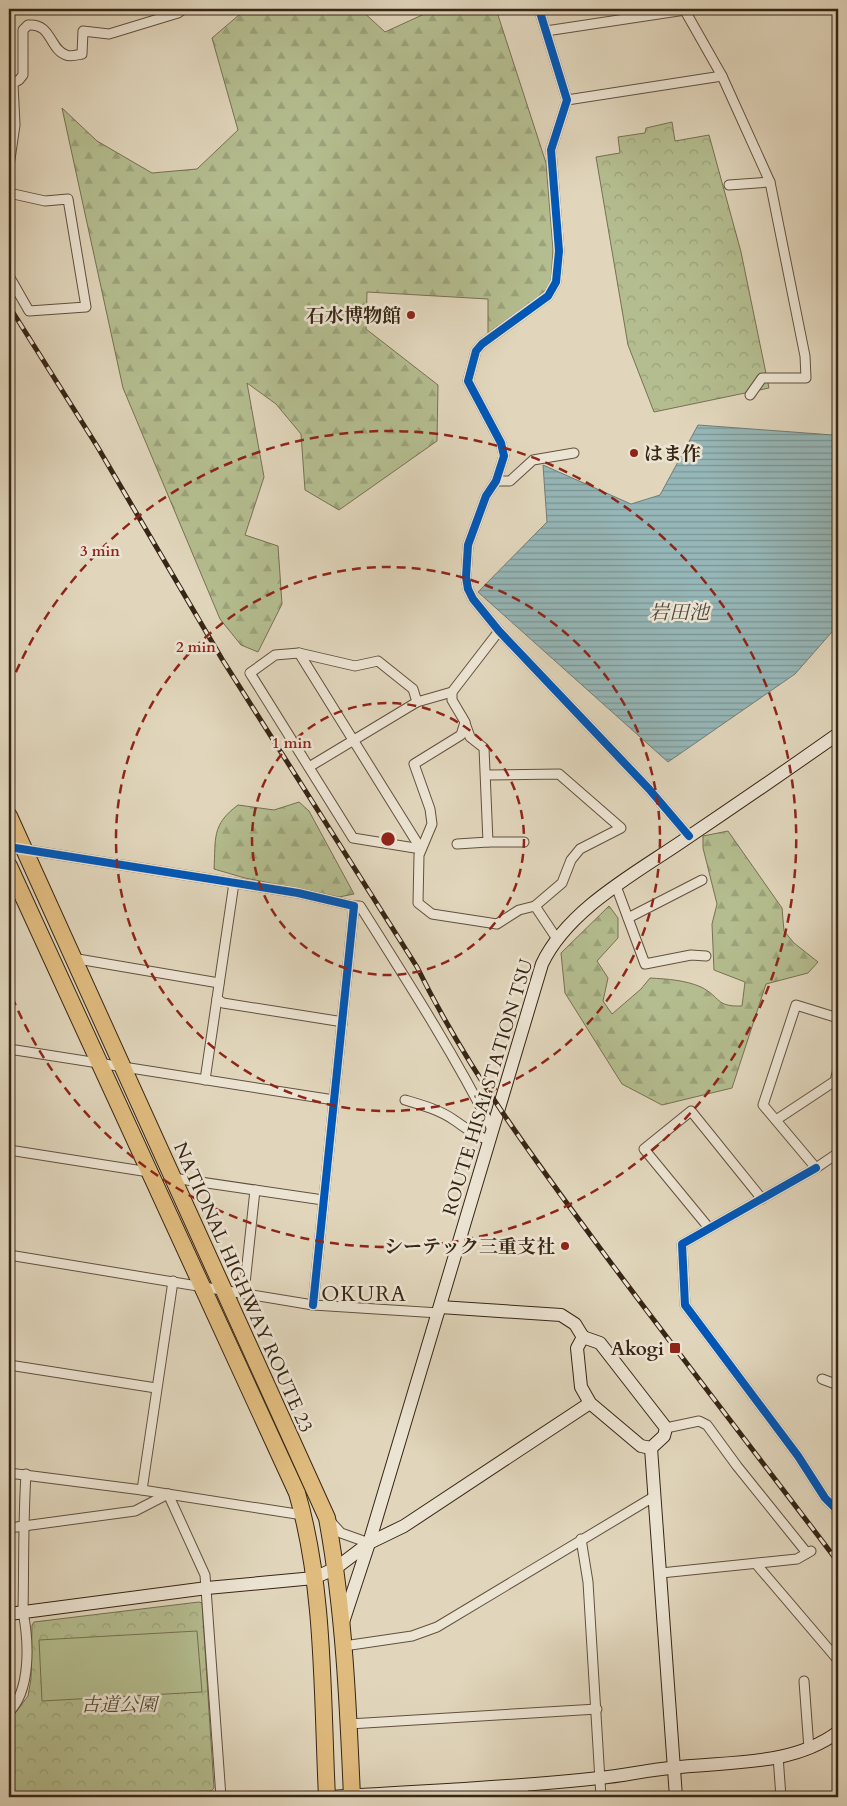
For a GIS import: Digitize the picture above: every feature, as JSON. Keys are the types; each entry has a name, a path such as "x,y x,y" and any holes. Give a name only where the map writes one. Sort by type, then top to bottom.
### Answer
{"highway":[{"name":"NATIONAL HIGHWAY ROUTE 23","path":"9,816 16,848 72,958 327,1518 336,1568 342,1622 352,1796"},
{"name":"NATIONAL HIGHWAY ROUTE 23","path":"9,866 297,1494 304,1515 314,1578 327,1797"}],"main road":[{"name":"ROUTE HISAI STATION TSU","path":"342,1622 369,1543 440,1310 490,1134 542,964 557,939 616,886 837,736"},
{"path":"440,1310 561,1315 575,1324 583,1338 600,1343 666,1428 664,1436 651,1448"},
{"path":"583,1338 577,1348 581,1387 590,1403 641,1446 651,1448"},
{"path":"9,1614 207,1588 314,1578 336,1568 369,1543 404,1526 590,1403"},
{"path":"651,1448 656,1496 676,1797"},
{"path":"331,1797 457,1793 523,1784 600,1778 674,1767 739,1763 809,1749 838,1732"}],"street":[{"path":"9,166 15,125 11,84 23,75 23,30 28,25 37,25 42,28 63,54 68,56 82,54 83,31 109,34 178,13 184,9"},
{"path":"539,9 567,100 551,150 559,251 554,288 548,296 482,344 476,351 468,376 470,386 501,443 504,456 496,481 486,496 468,545 466,577 473,599 499,631 649,789 689,836"},
{"path":"546,31 685,9 722,76 770,182 806,356 806,378 762,378 750,395"},
{"path":"567,100 722,76"},
{"path":"729,185 770,182"},
{"path":"9,193 45,201 68,199 86,307 29,311 9,276"},
{"path":"496,481 510,480 533,460 574,454"},
{"path":"308,767 417,702 452,692 499,631"},
{"path":"417,702 413,689 378,661 355,666 299,653 275,655 250,673 353,838 421,849"},
{"path":"299,653 421,849"},
{"path":"452,692 452,700 465,722 470,737 484,748 488,842"},
{"path":"465,722 461,735 414,764 432,816 429,835 421,849 418,903 432,914 497,924 519,910 535,906 562,883 571,860 580,849 621,828 559,774 486,776"},
{"path":"457,844 524,842"},
{"path":"16,848 234,883 360,906 458,1066 490,1134 476,1136 453,1119 425,1106 405,1100"},
{"path":"628,918 702,880"},
{"path":"205,1080 234,883"},
{"path":"616,886 646,964 691,955 706,956"},
{"path":"313,1305 354,906"},
{"path":"535,906 557,939"},
{"path":"72,958 219,983"},
{"path":"217,999 223,1003 337,1021 342,1024"},
{"path":"816,1168 763,1105 796,1004 838,1018"},
{"path":"9,1049 334,1100"},
{"path":"776,1120 835,1081 838,1069"},
{"path":"709,1228 644,1149 691,1111 762,1199"},
{"path":"9,1150 148,1172"},
{"path":"838,1153 816,1168 682,1244 685,1305 792,1448 825,1498 838,1511"},
{"path":"172,1178 323,1200"},
{"path":"244,1293 255,1190"},
{"path":"9,1255 313,1305 440,1310"},
{"path":"142,1490 156,1388 174,1281"},
{"path":"9,1364 156,1388"},
{"path":"822,1379 838,1385"},
{"path":"661,1573 757,1565 797,1559 809,1552 737,1466 707,1425 699,1421 666,1428"},
{"path":"9,1473 142,1490 304,1515"},
{"path":"9,1712 21,1696 25,1681 26,1624 23,1612 23,1518 26,1474"},
{"path":"9,1528 135,1511 168,1494"},
{"path":"168,1494 206,1575 221,1797"},
{"path":"344,1646 412,1636 436,1626 656,1496"},
{"path":"327,1518 340,1534 369,1543"},
{"path":"581,1539 588,1582 601,1797"},
{"path":"757,1565 838,1660"},
{"path":"804,1681 809,1749"},
{"path":"349,1724 597,1709"},
{"path":"778,1756 781,1797"},
{"path":"523,1784 524,1797"}],"green space":[{"path":"246,9 360,9 385,32 433,10 496,9 546,163 553,249 551,282 547,288 540,296 488,333 488,299 367,292 366,329 438,385 437,441 339,510 305,490 301,434 276,404 247,383 264,477 245,535 278,546 282,604 258,652 241,645 220,619 123,388 62,108 97,141 152,173 197,169 238,130 212,38"},
{"path":"672,122 675,141 709,135 741,252 769,388 654,412 628,345 596,157 620,153 618,137 645,133 646,128"},
{"path":"299,802 309,811 354,894 339,897 245,878 214,869 217,833 223,819 229,812 238,805 274,810"},
{"path":"728,831 782,908 784,931 794,943 818,962 808,973 766,984 732,1088 662,1105 622,1084 565,993 561,953 609,906 618,918 618,938 597,961 608,978 603,1001 612,1014 641,989 650,978 689,983 701,987 722,1003 742,1006 745,982 714,970 712,924 717,904 703,848 703,836"},
{"name":"古道公園","path":"202,1603 214,1788 211,1791 9,1797 9,1721 28,1696 31,1679 32,1625 34,1622"},
{"path":"197,1631 202,1692 42,1701 39,1640"}],"water":[{"name":"岩田池","path":"698,425 833,435 838,431 838,625 795,674 668,762 478,592 547,522 543,465 631,504 660,495"}],"railway":[{"path":"9,306 97,446 222,659 417,967 460,1046 508,1121 587,1231 838,1562"}],"cycle path":[{"path":"539,9 567,100 551,150 559,251 556,282 548,296 482,344 476,351 468,381 501,443 504,456 496,481 486,496 468,545 466,577 468,589 473,599 499,631 649,789 689,836"},
{"path":"9,847 298,893 354,906 313,1305"},
{"path":"816,1168 682,1244 685,1305 798,1456 825,1498 838,1511"}],"place":[{"name":"石水博物館","path":"411,315"},
{"name":"はま作","path":"634,453"},
{"name":"シーテック三重支社","path":"565,1246"},
{"name":"Akogi","path":"675,1348"}],"district":[{"name":"OKURA","path":"364,1294"}]}
